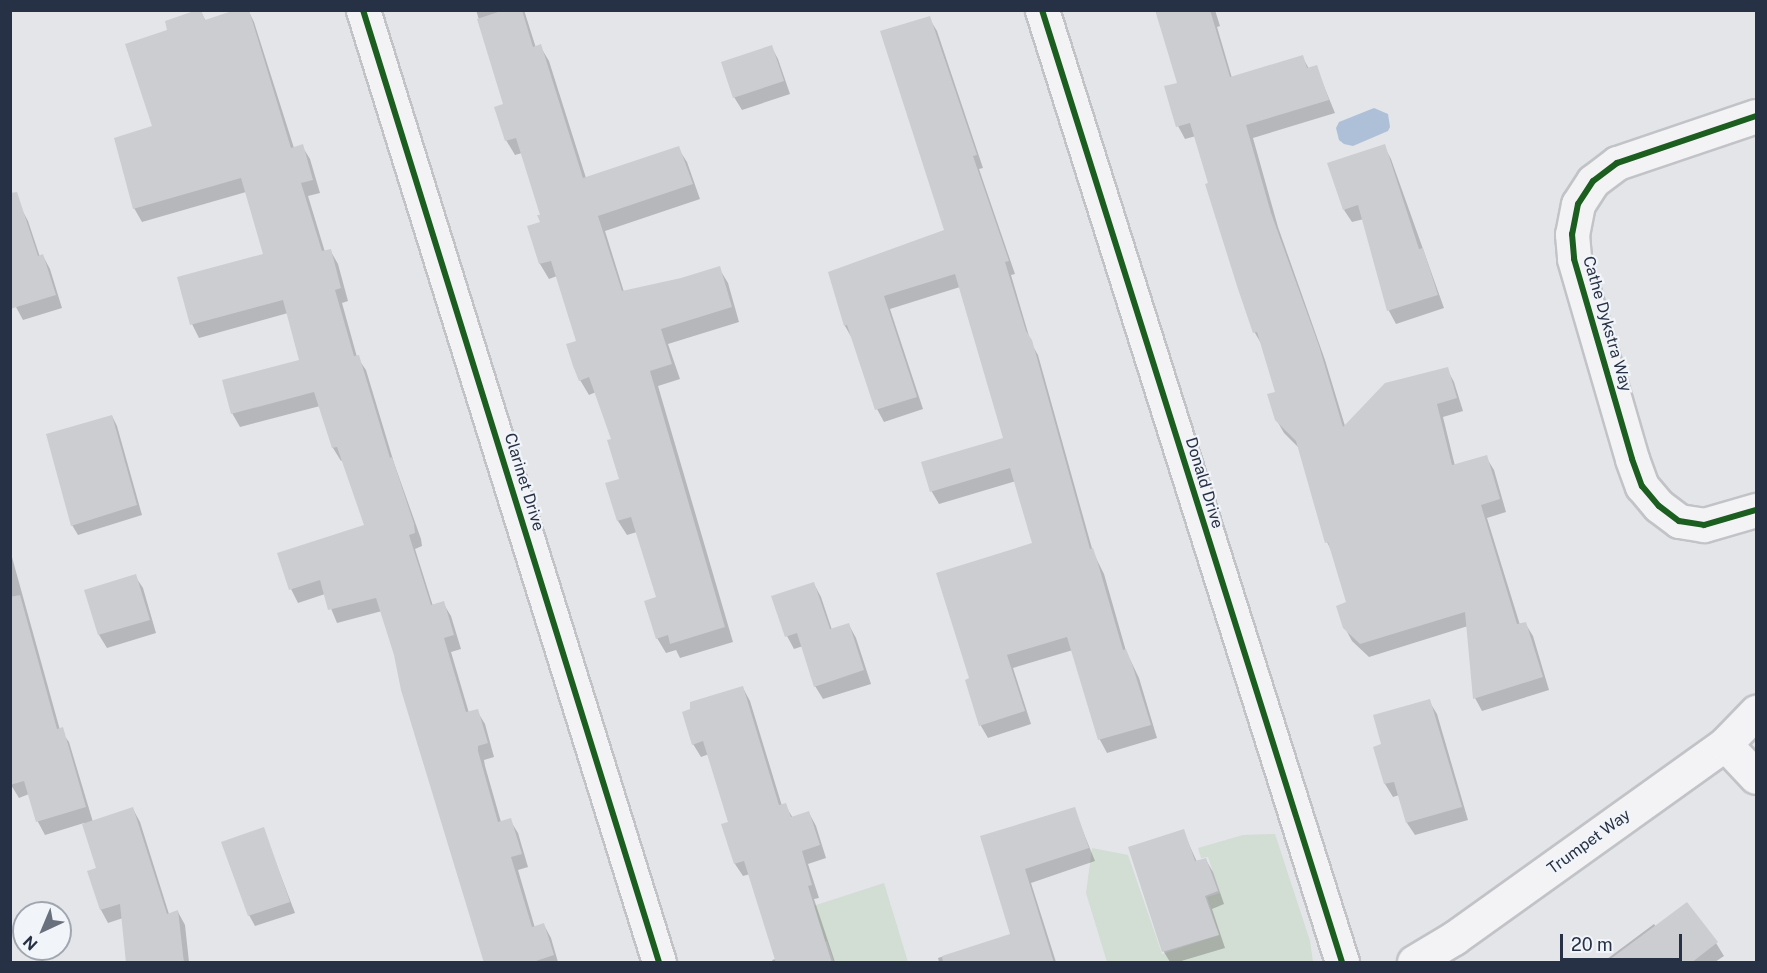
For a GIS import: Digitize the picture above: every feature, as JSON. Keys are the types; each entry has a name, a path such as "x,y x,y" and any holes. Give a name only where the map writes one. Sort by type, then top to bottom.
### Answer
{"street":[{"name":"Clarinet Drive","path":"363,10 659,963"},
{"name":"Donald Drive","path":"1042,10 1342,963"},
{"name":"Cathe Dykstra Way","path":"1756,116 1617,163 1593,181 1578,204 1572,234 1574,260 1642,486 1659,506 1679,520 1704,525 1756,510"},
{"name":"Trumpet Way","path":"1414,963 1454,938 1725,744 1756,712"},
{"path":"1725,744 1756,777"}],"shaded area":[{"path":"1275,834 1310,941 1313,962 1107,962 1086,893 1092,848 1128,855 1162,954 1219,935 1207,897 1220,893 1208,857 1201,858 1198,848 1243,835"},
{"path":"884,883 908,962 834,962 827,941 817,944 807,908"}],"water":[{"path":"1374,108 1388,114 1390,127 1388,131 1353,146 1339,140 1336,128 1339,122"}],"building":[{"path":"201,10 205,20 235,10 249,10 291,148 303,144 313,180 301,183 322,251 331,249 341,288 335,290 354,356 359,355 390,458 392,457 414,524 415,533 409,535 431,605 444,601 454,635 444,638 466,712 478,709 488,743 478,746 478,751 498,822 511,818 522,854 511,857 532,927 544,923 554,955 530,963 484,963 401,690 394,655 376,598 328,610 320,580 289,590 277,553 364,525 337,447 332,448 314,392 231,414 222,380 299,360 283,300 190,325 177,277 263,254 241,178 133,209 114,138 152,126 125,44 167,30 165,21"},
{"path":"504,10 522,10 533,47 541,44 583,178 679,146 693,184 598,216 622,291 681,278 720,266 732,307 661,329 672,364 650,371 725,627 670,644 668,635 656,639 644,601 656,597 631,517 617,521 605,483 619,479 607,440 611,439 589,377 579,381 573,366 566,344 576,341 551,261 539,264 527,226 540,222 537,215 540,215 516,138 505,141 494,107 503,104 477,19"},
{"path":"1155,10 1210,10 1230,77 1303,55 1307,68 1317,65 1329,100 1246,125 1271,213 1319,346 1343,427 1385,383 1448,367 1457,398 1437,404 1452,465 1487,455 1500,499 1481,505 1517,624 1526,622 1543,677 1473,699 1465,612 1360,644 1343,628 1336,606 1346,602 1328,542 1325,543 1296,441 1275,420 1267,394 1275,392 1257,332 1253,333 1238,289 1205,184 1208,183 1190,123 1176,127 1164,86 1177,83"},
{"path":"930,16 977,155 973,156 1009,261 1005,262 1026,331 1032,340 1090,549 1093,548 1123,650 1126,649 1132,664 1151,725 1098,740 1067,637 1007,655 1025,711 979,726 965,680 969,678 936,573 1032,543 1010,468 930,492 921,462 1003,438 955,274 884,296 917,397 875,410 847,325 844,326 828,272 944,230 880,31"},
{"path":"772,45 784,81 733,98 721,62"},
{"path":"1385,144 1419,249 1423,248 1438,295 1387,311 1358,205 1343,210 1327,163"},
{"path":"17,192 38,256 43,254 56,295 10,309 10,193"},
{"path":"112,415 137,505 71,526 46,434"},
{"path":"136,574 150,620 98,635 84,590"},
{"path":"814,582 830,629 849,623 864,670 814,687 797,633 785,637 771,596"},
{"path":"20,595 57,729 63,727 86,807 36,822 24,781 10,785 10,597"},
{"path":"743,686 779,805 786,803 791,817 809,811 820,845 802,851 812,885 808,886 832,963 776,963 744,861 734,864 721,824 728,822 703,741 692,745 682,712 690,709 690,702"},
{"path":"1430,699 1462,807 1406,823 1394,782 1384,784 1373,747 1381,744 1373,715"},
{"path":"133,807 167,914 178,910 184,963 126,963 120,904 100,910 87,871 96,868 82,824"},
{"path":"1075,807 1089,848 1025,869 1054,963 943,963 942,956 1010,934 980,836"},
{"path":"264,827 290,902 248,916 221,842"},
{"path":"1184,829 1195,861 1206,858 1218,891 1205,896 1219,935 1162,952 1128,847"},
{"path":"1687,902 1718,942 1691,963 1605,963"}],"cycle path":[{"path":"363,10 659,962"},
{"path":"1042,10 1342,962"},
{"path":"1756,116 1617,163 1593,181 1578,204 1572,234 1574,259 1632,459 1642,486 1659,506 1679,521 1704,525 1756,510"}]}
